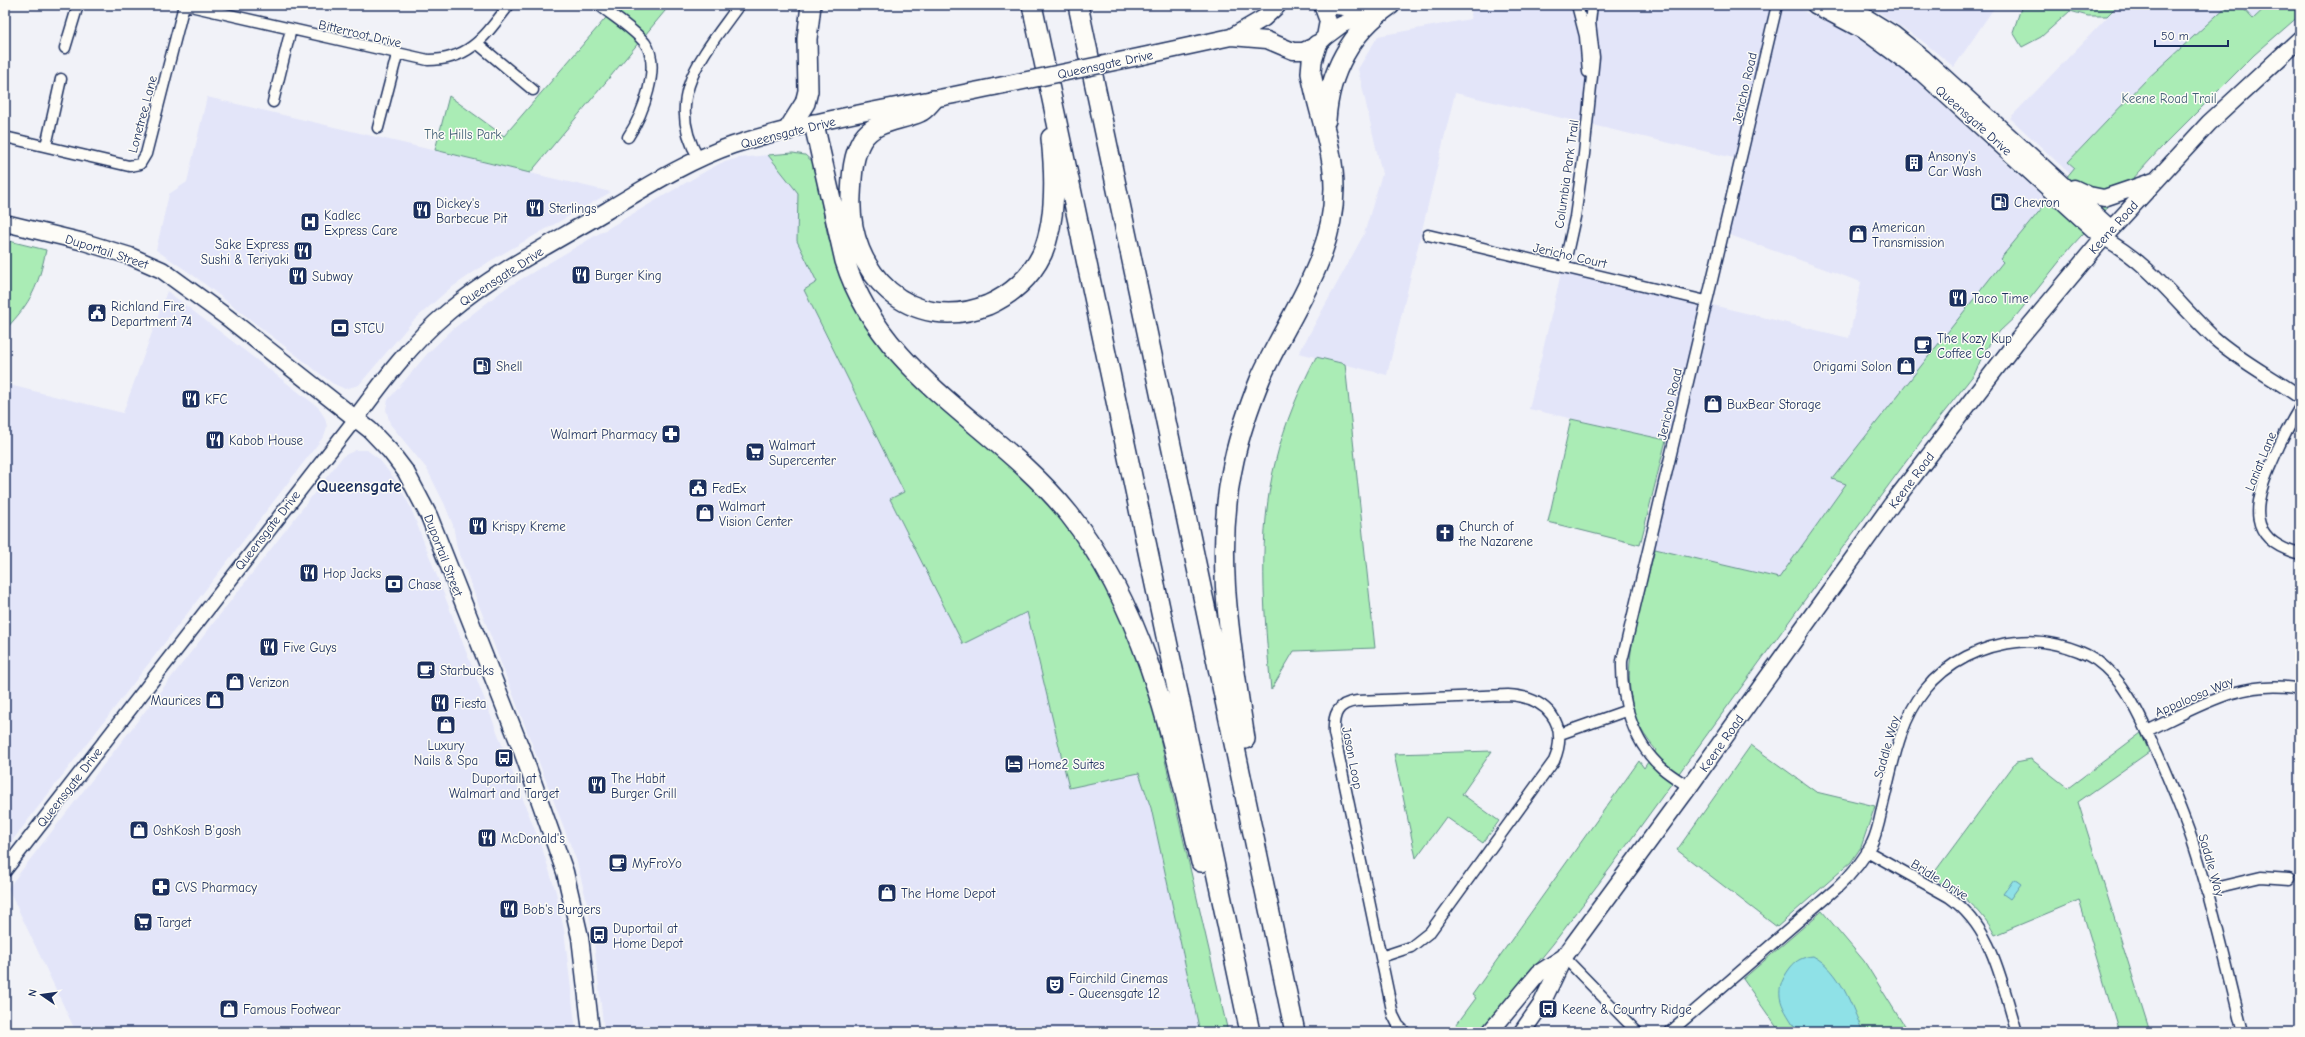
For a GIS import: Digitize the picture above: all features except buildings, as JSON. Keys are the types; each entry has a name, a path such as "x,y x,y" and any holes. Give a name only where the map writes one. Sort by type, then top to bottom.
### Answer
{"highway":[{"path":"788,130 805,103 808,91 806,39 811,5"},
{"path":"1078,5 1295,1032"},
{"path":"1326,131 1329,92 1344,55 1365,24 1390,5"},
{"path":"933,100 921,112 875,128 861,141 852,172 851,223 856,244 865,264 872,273 892,292 914,306 930,310 964,312 996,301 1010,293 1033,269 1048,239 1053,202 1052,148 1034,13"},
{"path":"1034,13 1250,1032"},
{"path":"1257,855 1251,787 1227,610 1223,552 1226,511 1234,458 1250,407 1261,377 1311,281 1325,246 1332,219 1334,187 1326,131 1311,73 1312,61 1321,41"},
{"path":"814,124 851,279 871,318 891,346 914,370 1020,462 1051,493 1089,540 1129,611 1141,639 1180,774 1221,950 1242,994"}],"main road":[{"path":"1231,37 1264,18 1278,5"},
{"path":"1321,41 1328,21 1322,5"},
{"path":"1327,5 1344,8 1356,5"},
{"path":"1231,37 1267,40 1293,51 1303,51 1321,41 1341,26 1387,5"},
{"name":"Queensgate Drive","path":"1815,5 1872,36 1922,73 2107,234"},
{"name":"Queensgate Drive","path":"1846,5 1893,34 1917,53 2063,184 2107,234"},
{"name":"Queensgate Drive","path":"356,418 406,354 449,311 516,265 656,182 699,159 734,145 814,124 1231,37"},
{"name":"Keene Road","path":"1522,1032 1541,1005 1564,957 1690,788 1892,504 2017,341 2107,234 2213,119 2300,39"},
{"path":"2063,184 2089,195 2104,198 2156,180"},
{"name":"Duportail Street","path":"5,223 84,242 130,256 162,270 228,318 356,418 390,451 420,494 522,751 570,889 580,937 591,1032"},
{"name":"Keene Road","path":"1490,1032 1539,973 1564,957"}],"street":[{"path":"65,48 78,5"},
{"name":"Bitterroot Drive","path":"185,5 397,55 437,60 463,53 478,44 509,5"},
{"name":"Lonetree Lane","path":"5,137 128,166 140,164 146,154 185,5"},
{"path":"599,5 638,36 647,47 649,53 650,70 646,103 642,114 628,137"},
{"path":"699,159 690,143 686,128 687,88 694,70 739,5"},
{"name":"Columbia Park Trail","path":"1577,5 1583,30 1589,84"},
{"name":"Columbia Park Trail","path":"1564,267 1580,181 1589,84 1594,58 1590,22 1592,5"},
{"name":"Jericho Road","path":"1690,788 1662,768 1653,759 1634,728 1628,710 1622,677 1625,645 1777,5"},
{"path":"273,102 291,30"},
{"path":"478,44 533,90"},
{"path":"378,128 397,55"},
{"path":"46,146 61,79"},
{"name":"Queensgate Drive","path":"2107,234 2163,283 2196,320 2232,353 2300,397"},
{"name":"Jericho Court","path":"1428,235 1706,301"},
{"name":"Lariat Lane","path":"2300,407 2286,430 2261,488 2257,510 2259,522 2265,535 2275,545 2300,554"},
{"name":"Queensgate Drive","path":"5,870 356,418"},
{"name":"Saddle Way","path":"1670,1032 1837,888 1858,865 1868,851 1877,828 1902,730 1912,709 1935,678 1955,663 1977,652 2002,644 2024,641 2051,644 2085,655 2106,669 2123,688 2138,710 2188,828 2206,890 2243,1032"},
{"name":"Appaloosa Way","path":"2147,731 2231,692 2268,686 2300,689"},
{"name":"Jason Loop","path":"1405,1032 1398,1025 1393,1014 1334,733 1334,715 1344,704 1356,701 1519,696 1537,702 1552,715 1560,734"},
{"path":"1381,957 1411,947 1424,938 1435,927 1554,761 1560,742 1560,734 1628,710"},
{"name":"Bridle Drive","path":"1868,851 1949,897 1960,905 1976,921 1989,944 2017,1032"},
{"path":"2206,890 2261,877 2289,879"},
{"path":"1564,957 1637,1032"}],"shaded area":[{"path":"1473,5 1785,5 1801,10 1843,30 1875,49 1913,78 2068,220 1792,581 1646,547 1671,441 1529,409 1562,269 1849,338 1861,282 1721,232 1738,159 1455,93 1387,375 1299,353 1364,234 1382,174 1358,69 1378,36 1470,19"},
{"path":"1868,5 1996,5 1954,67 1921,40"},
{"path":"2119,5 2228,5 2146,80 2068,162 2075,168 2070,174 2010,118"},
{"path":"2240,5 2268,5 2253,19"},
{"path":"207,97 611,192 490,261 448,290 412,322 359,385 345,389 332,383 193,275 156,250 169,194 187,182"},
{"path":"768,155 798,193 797,241 817,282 804,290 904,493 890,500 963,644 1027,612 1069,788 1139,773 1151,808 1200,1032 604,1032 594,943 587,903 577,862 457,548 453,525 444,503 427,469 390,424 386,409 388,400 428,353 453,329 506,288 721,163 739,158"},
{"path":"167,291 318,407 325,418 327,427 324,436 5,850 5,384 123,413"},
{"path":"356,450 367,450 379,459 396,481 410,506 543,851 556,892 564,930 576,1032 76,1032 8,888 343,456"}],"green space":[{"name":"The Hills Park","path":"617,5 670,5 530,173 435,150 449,96 504,136"},
{"path":"2022,5 2118,5 2107,16 2088,16 2070,11 2041,37 2022,47 2013,32"},
{"name":"Keene Road Trail","path":"2228,5 2240,5 2253,19 2268,5 2300,5 2300,15 2254,55 2161,148 2071,247 2016,316 2000,331 1984,352 1975,373 1922,440 1611,867 1553,944 1481,1032 1451,1032 1476,998 1472,995 1639,761 1644,768 1656,750 1644,735 1635,717 1630,686 1630,666 1635,626 1655,549 1779,578 1846,484 1832,479 2003,262 2000,259 2075,168 2068,162 2146,80"},
{"path":"793,153 805,155 814,163 827,232 841,279 864,324 891,359 921,389 1015,470 1052,506 1082,543 1107,589 1129,637 1152,704 1228,1032 1200,1032 1151,808 1139,773 1069,788 1027,612 963,644 890,499 904,492 804,290 817,282 797,241 798,193 768,155"},
{"path":"5,240 46,250 37,284 33,293 22,310 5,330"},
{"path":"1316,357 1345,364 1375,648 1294,651 1271,690 1264,603 1264,545 1266,516 1276,459 1288,420 1298,394"},
{"path":"1571,419 1666,440 1640,545 1548,522"},
{"path":"2141,733 2149,752 2078,802 2150,1032 2119,1032 2079,900 1995,935 1982,916 1968,901 1931,877 2016,762 2031,759 2068,788"},
{"path":"1751,745 1816,792 1875,806 1861,847 1851,862 1777,927 1677,850"},
{"path":"1492,751 1462,794 1499,821 1483,843 1446,817 1416,858 1394,754"},
{"path":"1822,911 1864,961 1908,1032 1780,1032 1743,979"}],"water":[{"path":"2014,879 2021,884 2010,899 2003,894"},
{"path":"1813,956 1823,962 1838,980 1849,1000 1863,1032 1798,1032 1781,1001 1781,986 1784,977 1797,961"}],"place":[{"name":"Ansony's Car Wash","path":"1914,163"},
{"name":"Chevron","path":"2000,202"},
{"name":"Sterlings","path":"535,208"},
{"name":"Dickey's Barbecue Pit","path":"422,210"},
{"name":"Kadlec Express Care","path":"310,222"},
{"name":"American Transmission","path":"1858,234"},
{"name":"Sake Express Sushi & Teriyaki","path":"303,251"},
{"name":"Burger King","path":"581,275"},
{"name":"Subway","path":"298,276"},
{"name":"Taco Time","path":"1958,298"},
{"name":"Richland Fire Department 74","path":"97,313"},
{"name":"STCU","path":"340,328"},
{"name":"The Kozy Kup Coffee Co","path":"1923,345"},
{"name":"Shell","path":"482,366"},
{"name":"Origami Solon","path":"1906,366"},
{"name":"KFC","path":"191,399"},
{"name":"BuxBear Storage","path":"1713,404"},
{"name":"Walmart Pharmacy","path":"671,434"},
{"name":"Kabob House","path":"215,440"},
{"name":"Walmart Supercenter","path":"755,452"},
{"name":"FedEx","path":"698,488"},
{"name":"Walmart Vision Center","path":"705,513"},
{"name":"Krispy Kreme","path":"478,526"},
{"name":"Church of the Nazarene","path":"1445,533"},
{"name":"Hop Jacks","path":"309,573"},
{"name":"Chase","path":"394,584"},
{"name":"Five Guys","path":"269,647"},
{"name":"Starbucks","path":"426,670"},
{"name":"Verizon","path":"235,682"},
{"name":"Maurices","path":"215,700"},
{"name":"Fiesta","path":"440,703"},
{"name":"Luxury Nails & Spa","path":"446,725"},
{"name":"Duportail at Walmart and Target","path":"504,758"},
{"name":"Home2 Suites","path":"1014,764"},
{"name":"The Habit Burger Grill","path":"597,785"},
{"name":"OshKosh B'gosh","path":"139,830"},
{"name":"McDonald's","path":"487,838"},
{"name":"MyFroYo","path":"618,863"},
{"name":"CVS Pharmacy","path":"161,887"},
{"name":"The Home Depot","path":"887,893"},
{"name":"Bob's Burgers","path":"509,909"},
{"name":"Target","path":"143,922"},
{"name":"Duportail at Home Depot","path":"599,935"},
{"name":"Fairchild Cinemas - Queensgate 12","path":"1055,985"},
{"name":"Famous Footwear","path":"229,1009"},
{"name":"Keene & Country Ridge","path":"1548,1009"}],"district":[{"name":"Queensgate","path":"359,486"}]}
